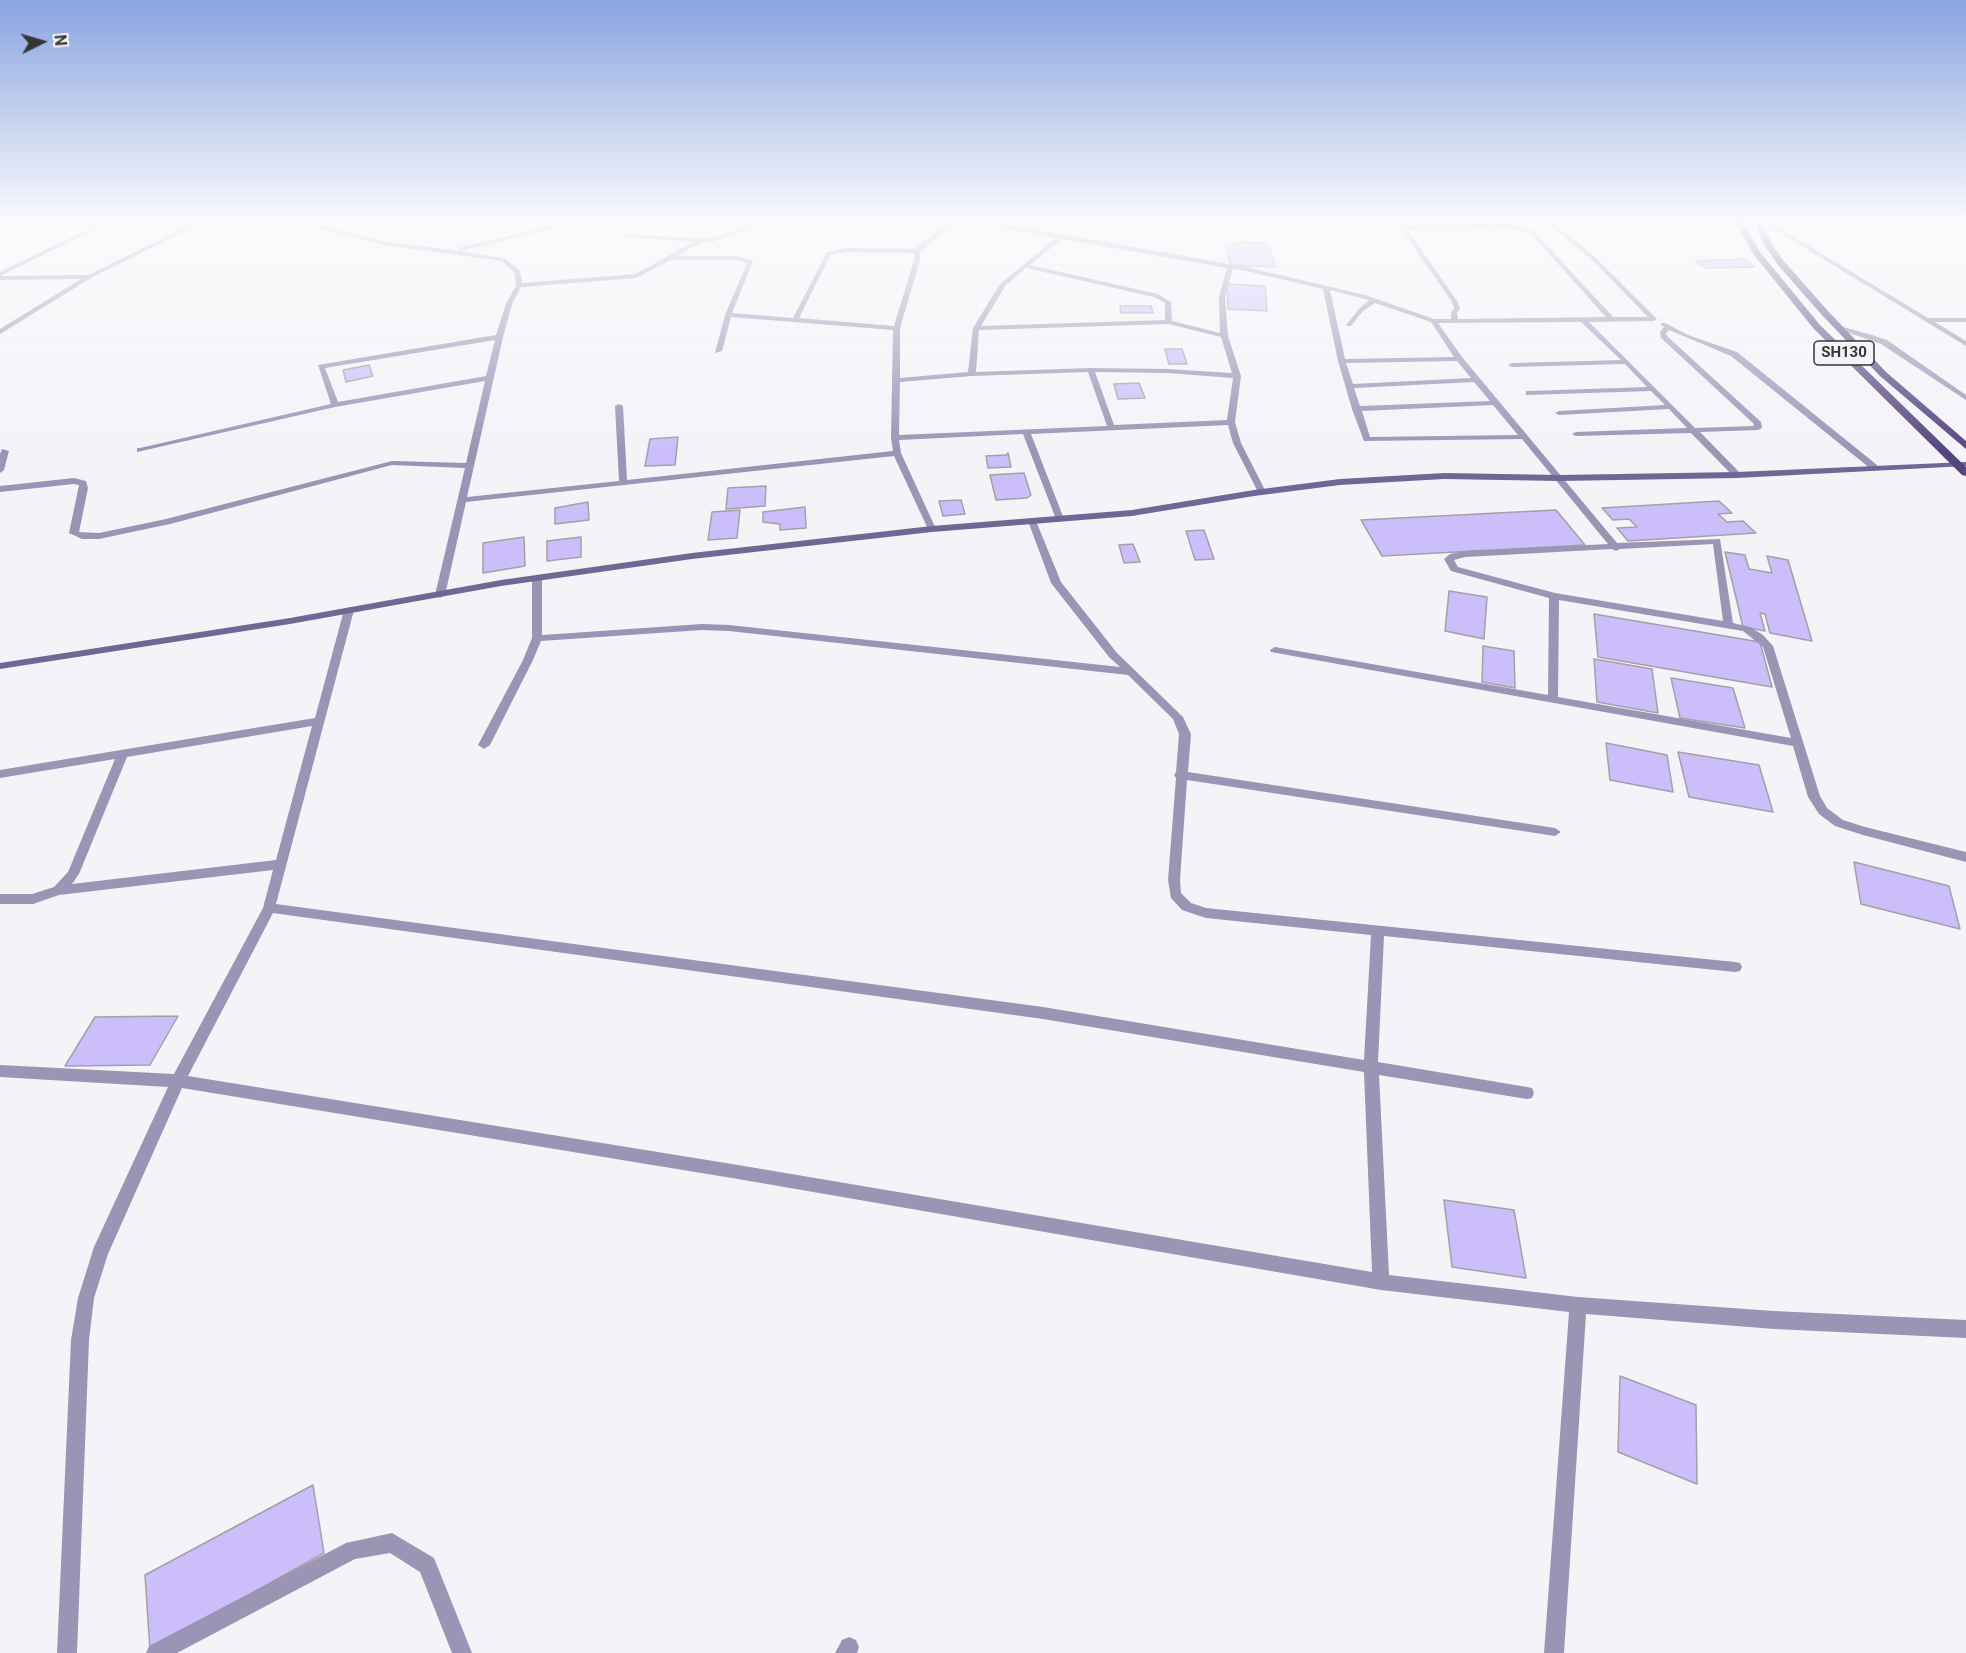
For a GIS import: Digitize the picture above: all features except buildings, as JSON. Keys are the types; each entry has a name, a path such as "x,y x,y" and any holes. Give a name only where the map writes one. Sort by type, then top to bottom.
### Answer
{"main road":[{"name":"SH130","path":"1793,297 1817,327 1961,464 1966,472"},
{"path":"1812,297 1883,374 1966,446"}],"street":[{"path":"0,332 56,297"},
{"path":"440,595 499,337 513,297"},
{"path":"718,351 736,297"},
{"path":"795,320 807,297"},
{"path":"905,297 897,328 895,438 897,453 932,529"},
{"path":"972,374 976,328 995,297"},
{"path":"1160,297 1168,302 1169,322"},
{"path":"1222,297 1224,336 1237,376 1231,422 1237,443 1262,492"},
{"path":"1328,297 1342,361 1367,439 1524,437"},
{"path":"1363,297 1433,321 1654,319"},
{"path":"1452,297 1457,309 1454,312 1455,320"},
{"path":"1592,297 1611,318"},
{"path":"1632,297 1654,319 1734,354 1875,467"},
{"path":"1890,297 1966,344"},
{"path":"1349,325 1374,300"},
{"path":"728,315 897,328"},
{"path":"1582,319 1737,475"},
{"path":"1928,320 1966,320"},
{"path":"1433,321 1459,358 1616,548"},
{"path":"976,328 1169,322 1224,336"},
{"path":"1576,434 1758,428 1759,426 1664,337 1663,332 1669,327"},
{"path":"1840,328 1884,342 1966,398"},
{"path":"335,405 321,367 499,337"},
{"path":"1342,361 1459,358"},
{"path":"1512,365 1627,362"},
{"path":"897,380 972,374 1091,370 1168,371 1237,376"},
{"path":"1091,370 1111,427"},
{"path":"140,450 335,405 490,378"},
{"path":"1350,386 1477,380"},
{"path":"1529,393 1652,389"},
{"path":"1355,396 1375,406"},
{"path":"1356,409 1375,406 1496,403"},
{"path":"619,406 623,483"},
{"path":"1559,413 1670,406"},
{"path":"895,438 1231,422"},
{"path":"1026,431 1060,519"},
{"path":"0,470 5,451"},
{"path":"462,500 897,453"},
{"path":"0,489 67,481 83,483 84,488 74,533 82,537 99,536 167,522 392,463 469,466"},
{"path":"0,666 169,641 537,578 692,556 932,529 1132,513 1340,482 1437,476 1560,478 1737,475 1961,464"},
{"path":"1032,521 1056,583 1113,655 1178,717 1185,734 1180,775 1174,880 1175,895 1187,907 1206,913 1735,967"},
{"path":"1728,625 1717,541 1465,554 1453,555 1449,559 1454,569 1554,596 1746,629 1768,646 1796,743 1814,797 1823,811 1839,824 1966,857"},
{"path":"484,746 537,638 537,578"},
{"path":"1553,698 1554,596"},
{"path":"68,1653 80,1340 86,1298 100,1253 178,1081 269,908 349,610"},
{"path":"537,638 702,627 729,628 1132,672"},
{"path":"1275,650 1796,743"},
{"path":"0,774 319,721"},
{"path":"58,890 73,874 123,753"},
{"path":"1180,775 1555,832"},
{"path":"0,899 33,899 58,890 281,864"},
{"path":"269,908 1042,1013 1527,1093"},
{"path":"1378,931 1371,1067 1381,1282"},
{"path":"0,1071 178,1081 738,1172 1381,1282 1578,1305 1774,1320 1966,1329"},
{"path":"1554,1653 1578,1305"},
{"path":"156,1653 353,1550 392,1543 427,1565 462,1653"}]}
